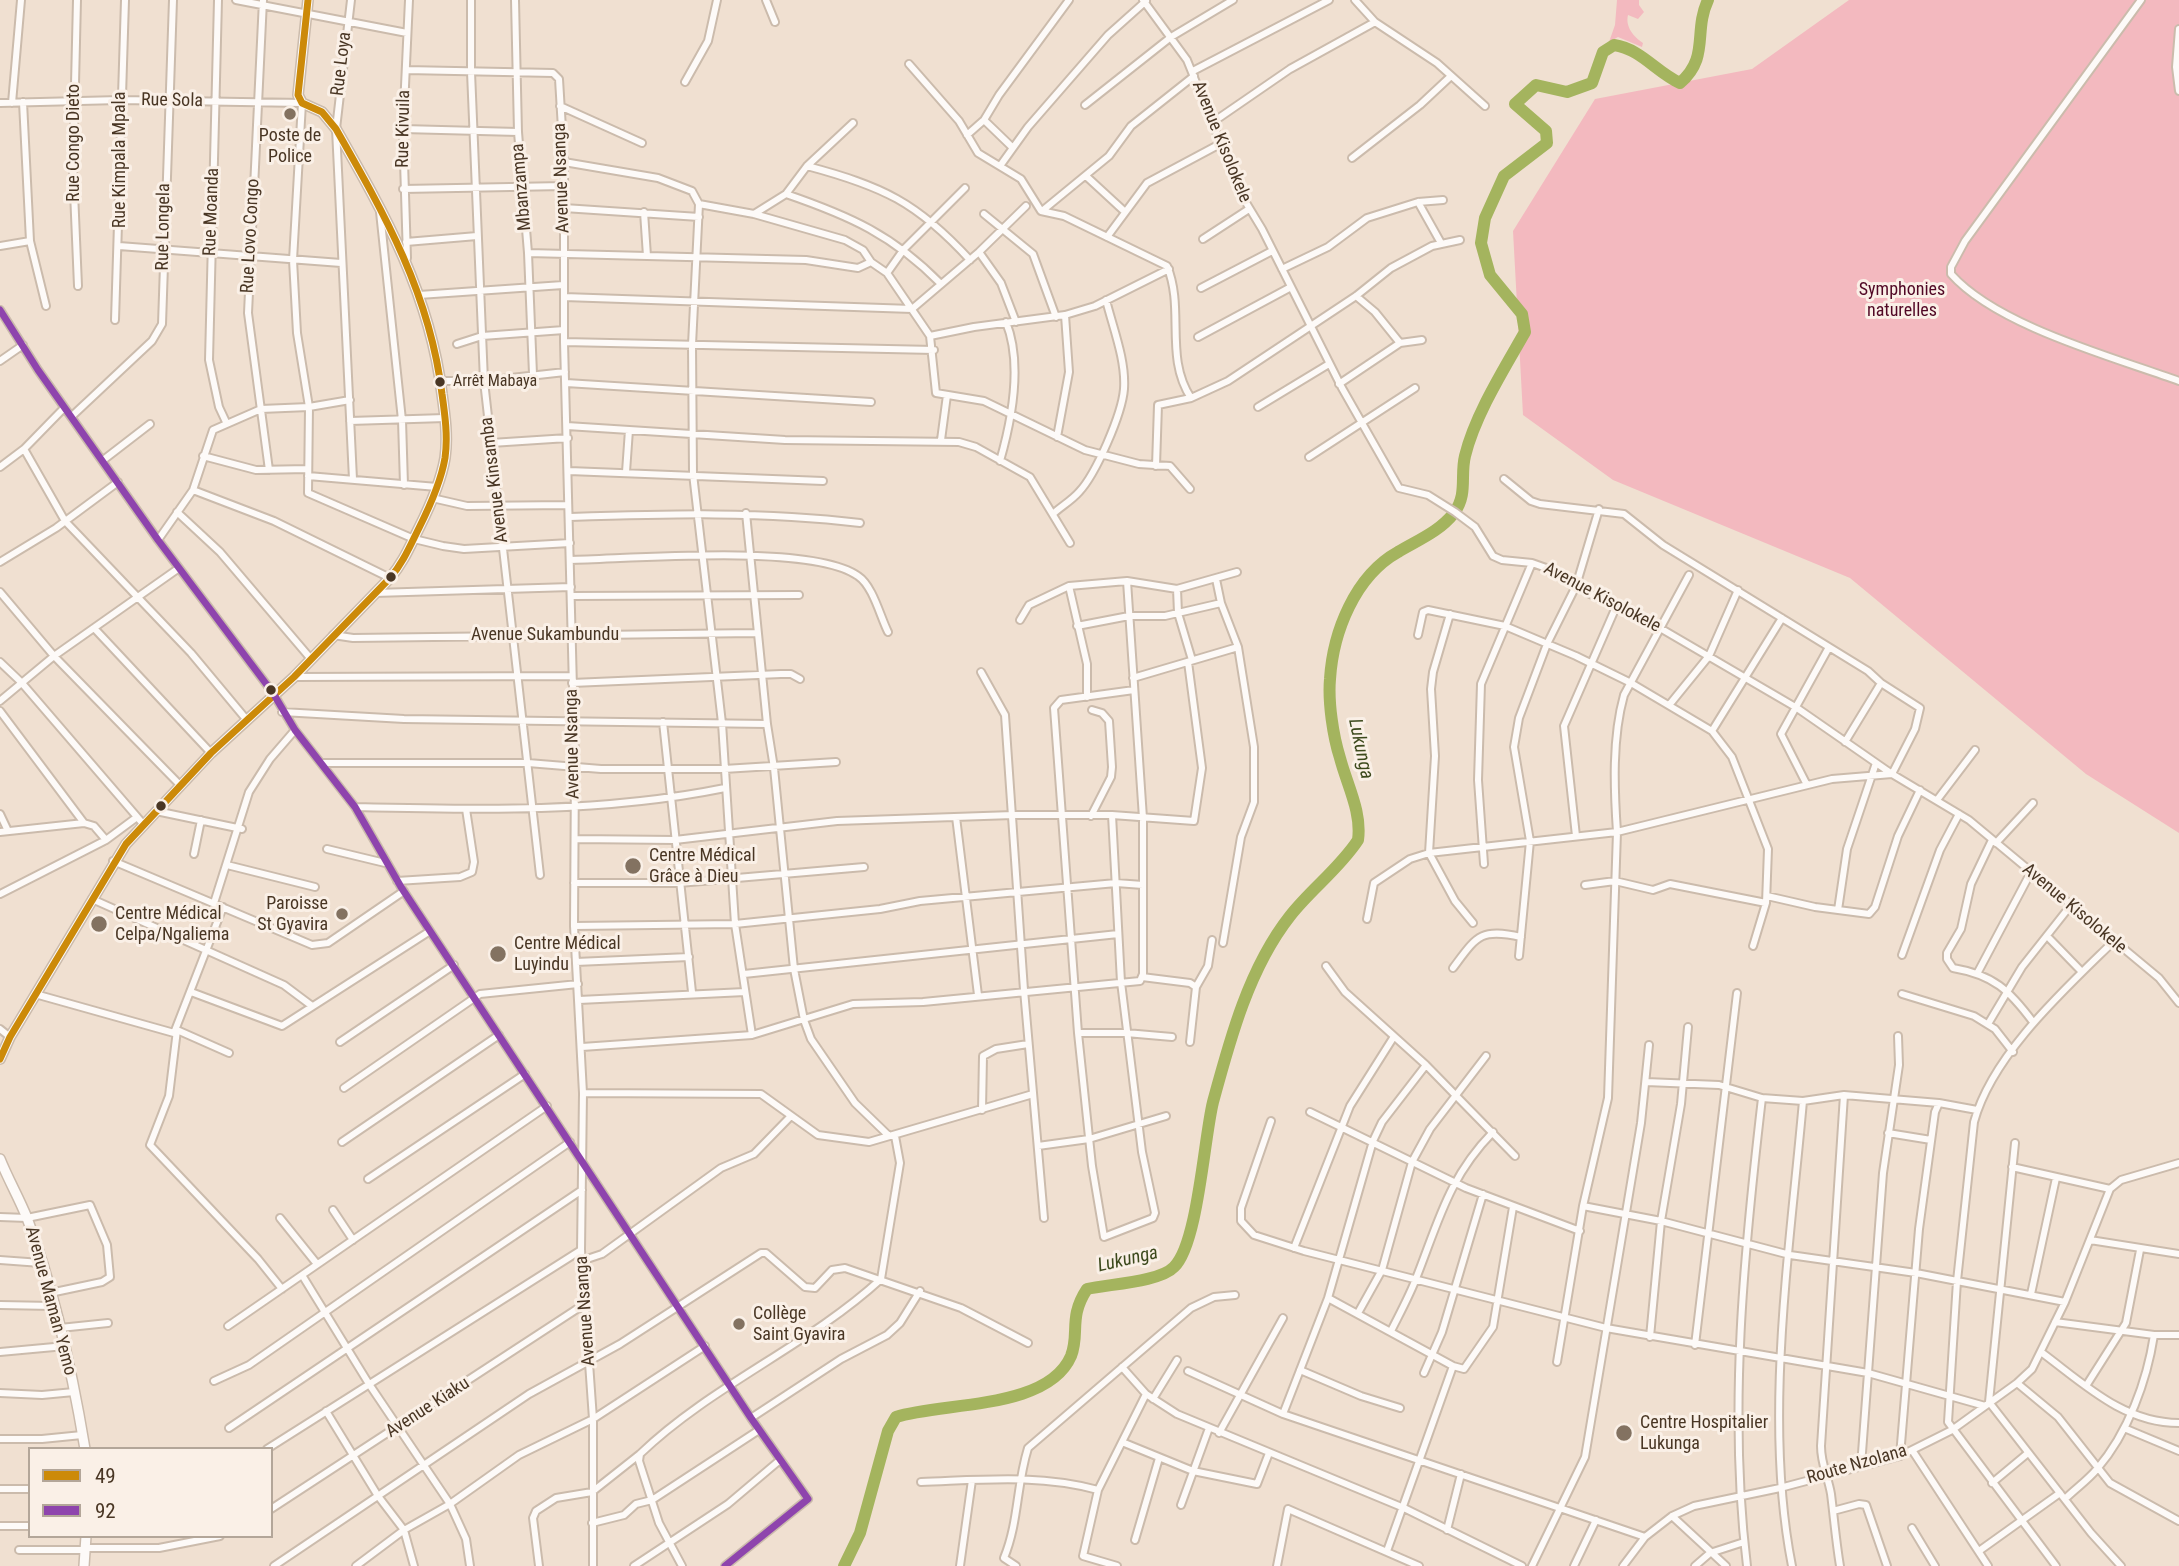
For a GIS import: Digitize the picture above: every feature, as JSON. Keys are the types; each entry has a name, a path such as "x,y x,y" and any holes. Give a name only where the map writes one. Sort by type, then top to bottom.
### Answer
{"street":[{"path":"12,103 21,0"},
{"name":"Rue Congo Dieto","path":"77,0 74,236 78,286"},
{"name":"Rue Kimpala Mpala","path":"115,320 125,0"},
{"name":"Rue Longela","path":"71,417 111,382 160,330 173,0"},
{"name":"Rue Moanda","path":"218,0 209,359 219,407 226,422"},
{"path":"236,0 263,2 407,33"},
{"path":"308,0 298,83 302,103 293,260 297,333 309,407 307,490 310,495 414,539 464,549 570,543"},
{"name":"Rue Loya","path":"351,0 336,129 353,479"},
{"name":"Rue Kivuila","path":"407,258 403,129 409,0"},
{"name":"Avenue Kinsamba","path":"471,0 471,72 484,381 540,875"},
{"name":"Mbanzampa","path":"515,0 517,132 528,253 533,374"},
{"path":"685,82 708,41 717,0"},
{"path":"766,0 775,22"},
{"path":"967,135 984,120 999,95 1069,0"},
{"path":"1085,105 1171,37 1220,3 1233,0"},
{"path":"1041,211 1109,156 1131,126 1194,74 1329,0"},
{"path":"1355,0 1375,22 1437,63 1485,106"},
{"path":"2141,0 1965,241 1951,267 1951,274 2004,313 2032,327 2179,381"},
{"path":"1000,166 1108,35 1145,1"},
{"name":"Avenue Kisolokele","path":"1145,1 1194,74 1220,144 1249,209 1339,384 1399,488 1428,495 1475,527 1493,556 1502,560 1532,562 1660,628 1797,708 1892,774 1959,814 2159,978 2179,1003"},
{"name":"Rue Lovo Congo","path":"263,2 248,313 269,470"},
{"path":"1213,122 1290,69 1375,22"},
{"path":"2179,29 2176,67 2179,91"},
{"path":"909,64 959,121 978,153 1021,179 1041,211 1064,216 1164,263 1169,269 1177,365 1191,398"},
{"name":"Avenue Nsanga","path":"406,70 556,74 564,162 564,342 575,765 574,926 582,1047 581,1250 593,1419 593,1566"},
{"path":"1352,158 1403,119 1451,76"},
{"name":"Rue Sola","path":"0,103 120,100 302,103"},
{"path":"23,102 25,187 30,240 46,306"},
{"path":"0,894 106,840 156,811 246,719 294,677 390,578 401,565 437,487 444,459 445,418 441,381 429,323 407,258 336,129 323,112 302,103"},
{"path":"560,106 642,143"},
{"path":"984,120 1013,148"},
{"path":"754,214 786,194 807,166 853,123"},
{"path":"403,129 517,132"},
{"path":"1107,237 1124,211 1155,178 1220,144"},
{"path":"564,162 658,178 692,191 699,204 692,345 693,474 710,595 722,723 735,924 752,1035"},
{"path":"807,166 861,180 905,202 931,220 970,260"},
{"path":"1086,176 1124,211"},
{"path":"403,189 564,186"},
{"path":"887,273 904,249 965,188"},
{"path":"786,194 863,223 904,249 941,284"},
{"path":"1282,269 1328,247 1367,218 1418,202 1443,200"},
{"path":"1418,202 1441,243"},
{"path":"699,204 754,214 845,240 863,250 871,262 887,273 930,336 934,350 935,390 947,395 984,401 1057,437 1100,454 1174,468 1190,489"},
{"path":"564,297 912,309 979,252 1026,206"},
{"path":"380,207 402,420 404,485"},
{"path":"564,208 699,217"},
{"path":"1203,239 1249,209"},
{"path":"644,212 647,256"},
{"path":"985,214 1004,227 1033,254 1056,317"},
{"path":"405,242 477,236"},
{"path":"0,246 30,240"},
{"path":"1156,466 1158,405 1191,398 1228,381 1310,324 1356,296 1391,268 1441,243 1460,240"},
{"path":"119,246 251,254 341,263"},
{"path":"1201,288 1272,251"},
{"path":"979,252 1001,283 1016,322"},
{"path":"528,253 806,260 858,268 871,262"},
{"path":"930,336 1006,322 1065,315 1106,300 1169,269"},
{"path":"419,295 563,285"},
{"path":"1198,337 1291,287"},
{"path":"1356,296 1375,312 1400,343"},
{"path":"1054,513 1080,491 1100,454 1124,391 1121,356 1106,300"},
{"path":"0,310 64,408 158,540 372,832 385,863 476,997 751,1418 808,1499 725,1566"},
{"path":"1057,437 1069,372 1065,315"},
{"path":"1000,461 1014,373 1012,343 1006,322"},
{"path":"457,344 482,336 564,330"},
{"path":"1339,384 1400,343 1422,340"},
{"path":"564,342 934,350"},
{"path":"0,361 23,345"},
{"path":"1258,407 1329,364"},
{"path":"441,381 484,381 565,372"},
{"path":"566,383 871,402"},
{"path":"1309,457 1415,388"},
{"path":"941,440 947,395"},
{"path":"158,540 192,490 210,434 226,422 261,409 309,407 350,400"},
{"path":"0,467 24,449 64,408"},
{"path":"350,421 445,418"},
{"path":"103,461 150,424"},
{"path":"567,426 785,440 933,443 941,440 976,447 1030,477 1070,543"},
{"path":"626,472 629,430"},
{"path":"491,443 568,438"},
{"path":"24,449 65,521 137,596 246,719"},
{"path":"203,456 250,470 308,473 437,487"},
{"path":"569,471 823,481"},
{"path":"1367,919 1374,883 1410,859 1429,853 1617,832 1807,785 1892,774 1916,729 1920,708 1868,671 1828,649 1663,545 1624,514 1531,500 1504,479"},
{"path":"0,562 65,521 118,482"},
{"path":"192,490 274,521 390,578"},
{"path":"432,498 467,506 568,505"},
{"path":"1519,956 1530,841 1514,747 1519,718 1548,644 1576,586 1599,509"},
{"path":"177,512 220,552 310,659"},
{"path":"746,513 755,594 756,633 774,768 794,970 804,1020 811,1039 855,1103 889,1136 895,1136"},
{"path":"569,517 746,513 789,514 860,523"},
{"path":"570,560 703,558 751,554 818,562 846,569 866,584 888,632"},
{"path":"1484,864 1478,780 1483,707 1481,684 1532,562"},
{"path":"0,701 54,656 179,568"},
{"path":"1020,620 1029,605 1069,586 1127,581 1177,589 1237,572"},
{"path":"1557,1362 1583,1206 1608,1098 1617,832 1615,793 1620,709 1631,682 1689,575"},
{"path":"1216,579 1221,603 1238,647 1254,747 1254,802 1237,858 1223,943"},
{"path":"1127,581 1143,818 1142,977"},
{"path":"1069,586 1087,664 1087,697"},
{"path":"375,593 509,591 571,587"},
{"path":"575,839 675,840 837,821 1013,815 1112,815 1194,821 1202,768 1190,661 1178,613 1177,589"},
{"path":"1670,704 1709,656 1738,590"},
{"path":"0,592 54,656 180,785"},
{"path":"571,596 799,595"},
{"path":"1077,626 1129,616 1178,613 1221,603"},
{"path":"1576,836 1562,737 1563,726 1616,607"},
{"path":"1418,635 1425,610 1505,626 1631,682 1712,731 1732,757 1768,849 1766,900 1753,946"},
{"path":"1450,614 1432,681 1435,756 1429,853 1455,901 1473,923"},
{"path":"1712,731 1782,618"},
{"path":"94,628 211,753"},
{"name":"Avenue Sukambundu","path":"333,635 353,638 756,633"},
{"path":"1133,678 1238,647"},
{"path":"1807,785 1782,733 1828,649"},
{"path":"0,662 21,682 141,821"},
{"path":"981,672 1004,715 1020,945 1044,1218"},
{"path":"294,677 572,679 791,674 800,679"},
{"path":"1845,742 1881,682"},
{"path":"1112,815 1126,1032 1138,1124 1155,1213 1153,1218 1104,1237 1089,1139 1078,1033 1054,708 1061,700 1134,690"},
{"path":"1091,816 1111,777 1112,767 1109,720 1102,713 1092,710"},
{"path":"0,711 84,823"},
{"path":"282,712 523,721 766,723"},
{"path":"663,722 692,992"},
{"path":"215,903 249,792 270,759 295,730"},
{"path":"1937,800 1975,750"},
{"path":"322,763 528,763 601,769 724,769 774,768 836,762"},
{"path":"1838,910 1847,849 1876,763"},
{"path":"355,807 574,809 671,799 725,788"},
{"path":"1585,885 1615,881 1653,890 1670,884 1863,914 1874,911 1898,836 1920,790"},
{"path":"2033,803 1994,841 1971,884 1961,929 1947,953 1947,960 1953,968 1978,972 2008,992 2033,1022"},
{"path":"397,881 460,877 472,872 474,862 466,809"},
{"path":"156,811 240,828"},
{"path":"0,814 4,832 84,823 94,826 106,840"},
{"path":"1902,955 1940,850 1959,814"},
{"path":"956,817 978,995"},
{"path":"194,854 201,820"},
{"path":"0,1059 10,1037 113,861 141,821"},
{"path":"327,849 385,863"},
{"path":"113,861 215,903 283,935 320,945 334,939 404,891"},
{"path":"227,865 315,887"},
{"path":"574,883 679,883 785,876 864,867"},
{"path":"1978,972 2031,872"},
{"path":"574,926 685,927 735,924 920,901 966,899 1116,883 1143,885"},
{"path":"91,899 284,985 313,1006"},
{"path":"1988,1024 2022,967 2071,905"},
{"path":"223,907 177,1030 169,1096 150,1145 258,1259 282,1289"},
{"path":"191,992 277,1027 285,1025 430,931"},
{"path":"1453,968 1471,944 1485,933 1496,931 1521,937"},
{"path":"744,974 1118,934"},
{"path":"2047,936 2082,972"},
{"path":"1190,1041 1196,987 1208,966 1212,940"},
{"path":"2056,1566 1948,1422 1957,1281 1980,1101 2033,1022 2113,942"},
{"path":"576,962 689,957"},
{"path":"340,1042 454,965"},
{"path":"1326,966 1345,992 1426,1065 1515,1156"},
{"path":"582,1047 752,1035 853,1004 923,1002 1024,990 1134,983 1142,977 1190,982 1196,987"},
{"path":"344,1088 485,993 578,984"},
{"path":"579,1000 692,992 745,992"},
{"path":"1695,1345 1707,1234 1728,1089 1737,993"},
{"path":"36,994 168,1032 177,1030 229,1053"},
{"path":"1902,994 1974,1016 1988,1024 2013,1052"},
{"path":"1650,1337 1661,1221 1683,1085 1688,1027"},
{"path":"0,1030 10,1037"},
{"path":"1078,1033 1126,1032 1172,1037"},
{"path":"342,1142 499,1035"},
{"path":"1861,1466 1888,1133 1899,1065 1898,1036"},
{"path":"1294,1248 1360,1086 1393,1038"},
{"path":"982,1110 983,1056 996,1049 1028,1044"},
{"path":"1532,1566 1586,1457 1646,1082 1648,1045"},
{"path":"1358,1313 1382,1270 1412,1162 1430,1129 1486,1056"},
{"path":"1283,1414 1328,1298 1373,1141 1382,1122 1426,1065"},
{"path":"368,1180 525,1074"},
{"path":"1646,1082 1719,1085 1762,1098 1803,1101 1844,1095 1893,1101 1940,1102 1977,1110"},
{"path":"583,1093 761,1094 818,1135 869,1142 1033,1094"},
{"path":"1840,1566 1827,1475 1821,1465 1844,1095"},
{"path":"1747,1566 1739,1498 1745,1244 1762,1098"},
{"path":"1792,1566 1780,1488 1782,1357 1803,1101"},
{"path":"1900,1456 1931,1140 1940,1102"},
{"path":"228,1326 547,1106"},
{"path":"1310,1112 1453,1182 1580,1231"},
{"path":"1038,1146 1089,1139 1166,1116"},
{"path":"582,1261 602,1254 628,1232 720,1168 754,1154 790,1117"},
{"path":"1271,1121 1244,1191 1241,1222 1254,1235 1339,1260 1606,1328 1868,1373 1987,1404 2122,1566"},
{"path":"1391,1331 1416,1280 1453,1182 1468,1157 1493,1132"},
{"path":"1888,1133 1931,1140"},
{"path":"539,1566 533,1518 536,1511 556,1498 592,1492 730,1386 839,1314 881,1279 900,1163 895,1136"},
{"path":"214,1381 249,1365 570,1142"},
{"path":"1987,1404 2015,1143"},
{"name":"Avenue Maman Yemo","path":"0,1160 27,1218 54,1306 65,1346 85,1447"},
{"path":"2012,1167 2110,1189 2121,1180 2179,1163"},
{"path":"2031,1294 2056,1178"},
{"name":"Route Nzolana","path":"1623,1566 1645,1537 1672,1516 1694,1506 1739,1498 1900,1456 1952,1430 2017,1383 2032,1369 2065,1302 2110,1189"},
{"path":"229,1428 582,1190"},
{"path":"1424,1373 1442,1332 1483,1194"},
{"path":"0,1217 27,1218 90,1205 107,1245 111,1270 106,1280 50,1293"},
{"path":"1583,1206 1661,1221 1790,1255 1916,1273 2065,1302"},
{"path":"1328,1298 1453,1366 1464,1369 1491,1334 1513,1207"},
{"path":"333,1210 353,1240"},
{"path":"280,1218 317,1264"},
{"path":"2090,1240 2140,1250 2179,1254"},
{"path":"270,1447 581,1250"},
{"path":"2086,1386 2122,1331 2130,1313 2140,1250"},
{"path":"274,1566 530,1394 679,1308 761,1253 766,1253 810,1289 838,1267 920,1291 978,1315 1028,1343"},
{"path":"0,1260 41,1263"},
{"path":"302,1275 369,1384 450,1504 466,1539 470,1566"},
{"path":"751,1418 841,1359 887,1335 900,1323 920,1291"},
{"path":"1016,1566 1004,1558 1015,1532 1018,1477 1028,1448 1191,1308 1214,1297 1235,1295"},
{"path":"0,1305 54,1306"},
{"name":"Avenue Kiaku","path":"273,1508 583,1305"},
{"path":"1219,1433 1283,1318"},
{"path":"2055,1322 2154,1335 2179,1335"},
{"path":"60,1328 108,1324"},
{"path":"1979,1552 2063,1496 2097,1469 2124,1428 2146,1372 2154,1335"},
{"path":"0,1352 65,1346"},
{"path":"356,1566 404,1530 450,1504 519,1455 593,1419 705,1346"},
{"path":"2040,1352 2102,1399 2130,1413 2158,1422 2179,1423"},
{"path":"1153,1399 1177,1360"},
{"path":"1387,1551 1422,1461 1453,1366"},
{"path":"1122,1367 1153,1399 1219,1433 1404,1508 1522,1566"},
{"path":"1300,1370 1361,1396 1400,1408"},
{"path":"1188,1371 1283,1414 1645,1537"},
{"path":"2017,1383 2058,1417 2097,1469 2116,1487 2179,1521"},
{"path":"0,1393 42,1395 74,1392"},
{"path":"1117,1566 1083,1556 1098,1490 1146,1394"},
{"path":"326,1411 378,1496 404,1530 414,1566"},
{"path":"1181,1505 1209,1428"},
{"path":"2124,1428 2179,1451"},
{"path":"592,1523 624,1515 636,1504 652,1500 759,1430"},
{"path":"0,1439 82,1435"},
{"path":"1122,1442 1193,1471 1257,1484 1269,1453"},
{"path":"1912,1450 1988,1566"},
{"path":"1992,1483 2028,1453"},
{"path":"640,1454 639,1461 652,1500 682,1566"},
{"path":"1135,1540 1159,1458"},
{"path":"634,1566 728,1504 780,1460"},
{"path":"1447,1530 1461,1474"},
{"path":"921,1482 1018,1477 1066,1481 1098,1490"},
{"path":"960,1566 972,1480"},
{"path":"0,1489 28,1489"},
{"path":"1833,1511 1859,1504 1866,1505 1887,1566"},
{"path":"1277,1566 1288,1509 1419,1566"},
{"path":"1672,1516 1726,1566"},
{"path":"1574,1566 1596,1520"},
{"path":"0,1526 28,1526"},
{"path":"1912,1528 1935,1566"},
{"path":"84,1566 86,1538"},
{"path":"19,1550 159,1548 210,1538"},
{"path":"1695,1566 1710,1553 1744,1542"}],"green space":[{"path":"1617,0 1639,0 1644,12 1638,19 1628,15 1627,19 1631,31 1643,43 1642,47 1618,37 1609,42 1615,25"},
{"name":"Symphonies naturelles","path":"1849,0 2179,0 2179,833 2086,774 1850,578 1613,480 1523,415 1513,231 1595,99 1752,69"}],"waterway":[{"name":"Lukunga","path":"844,1566 860,1533 888,1431 896,1417 992,1401 1041,1386 1059,1374 1071,1356 1078,1308 1087,1289 1157,1276 1174,1267 1182,1255 1195,1214 1213,1102 1234,1029 1252,981 1263,958 1290,916 1358,840 1356,809 1337,749 1330,708 1332,661 1341,624 1358,590 1383,562 1435,531 1454,513 1461,499 1465,456 1470,440 1491,392 1525,332 1522,314 1490,275 1481,243 1485,218 1504,176 1547,143 1546,131 1515,104 1536,85 1567,92 1592,83 1603,52 1614,45 1632,51 1680,83 1695,64 1708,0"}],"transit line":[{"name":"49","path":"0,1059 10,1037 126,844 211,753 294,677 390,578 409,548 441,476 446,442 443,402 436,357 416,289 388,224 336,129 322,112 302,103 298,95 308,0"},
{"name":"92","path":"0,310 38,370 158,540 273,693 295,730 355,807 401,887 751,1418 808,1499 725,1566"}],"place":[{"name":"Poste de Police","path":"290,114"},
{"name":"Arrêt Mabaya","path":"440,382"},
{"name":"Centre Médical Grâce à Dieu","path":"633,866"},
{"name":"Paroisse St Gyavira","path":"342,914"},
{"name":"Centre Médical Celpa/Ngaliema","path":"99,924"},
{"name":"Centre Médical Luyindu","path":"498,954"},
{"name":"Collège Saint Gyavira","path":"739,1324"},
{"name":"Centre Hospitalier Lukunga","path":"1624,1433"}]}
